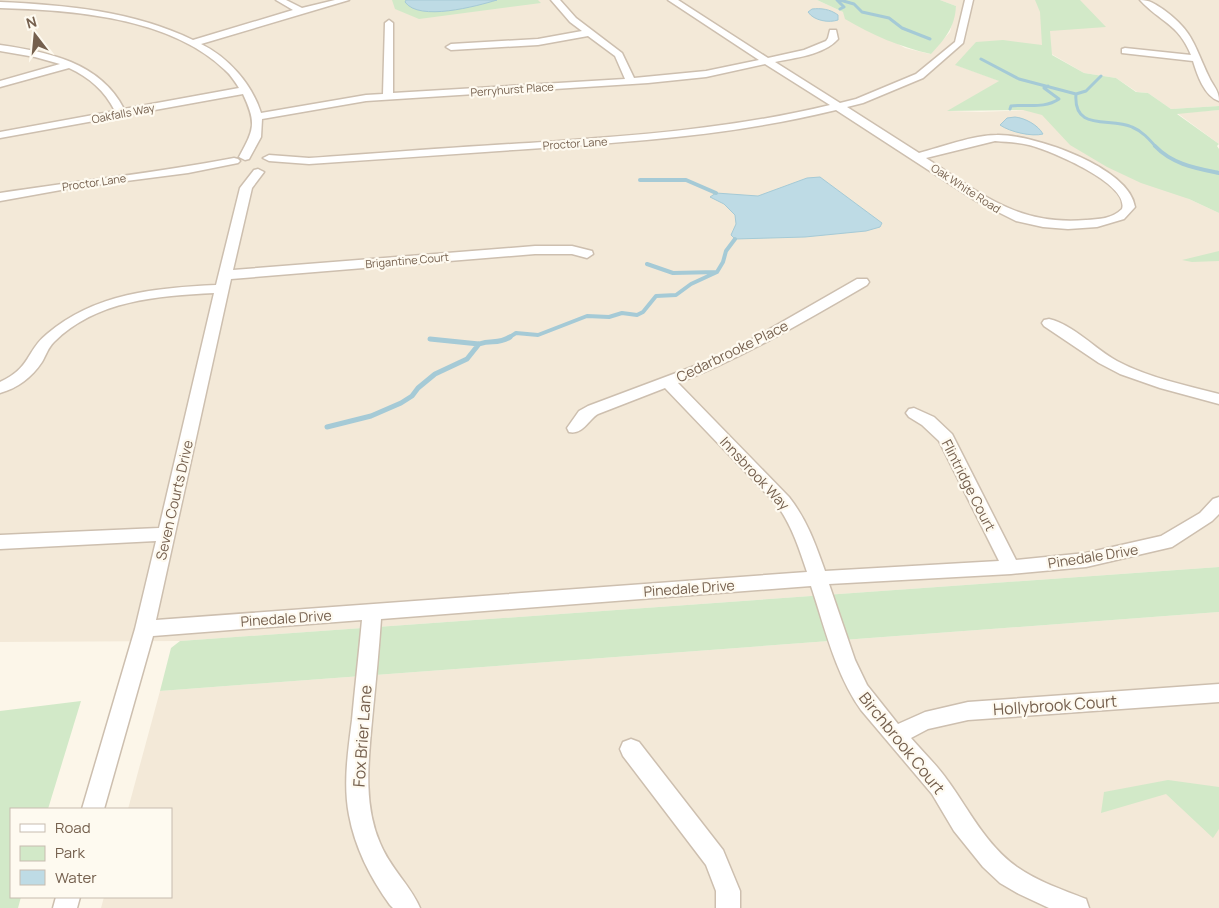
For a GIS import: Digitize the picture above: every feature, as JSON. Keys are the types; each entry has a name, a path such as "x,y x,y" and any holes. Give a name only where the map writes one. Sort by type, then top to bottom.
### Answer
{"street":[{"path":"280,0 301,11"},
{"path":"194,43 345,0"},
{"path":"555,0 569,17 619,55 632,81"},
{"name":"Oak White Road","path":"672,0 995,208 1026,221 1060,225 1092,224 1119,218 1126,212 1129,206 1130,198 1114,182 1071,158 1026,141 996,138 917,157"},
{"name":"Proctor Lane","path":"0,197 72,185 188,170 240,170 266,157 309,160 684,134 756,125 840,107 901,85 944,59 957,46 965,32 971,10 969,0"},
{"path":"1144,0 1167,17 1184,34 1192,46 1206,84 1219,98"},
{"name":"Seven Courts Drive","path":"0,5 66,9 103,15 155,28 194,43 231,70 246,90 256,117 255,138 240,170 224,282 145,629 93,808"},
{"path":"388,96 389,23"},
{"name":"Perryhurst Place","path":"256,117 347,100 388,96 632,81 706,74 792,56 821,47 832,39 833,32"},
{"path":"451,47 538,42 589,33"},
{"path":"0,48 40,56 69,65 88,74 105,86 115,98 121,113"},
{"path":"1125,51 1196,58"},
{"path":"0,84 69,65"},
{"name":"Oakfalls Way","path":"0,135 246,90"},
{"name":"Seven Courts Drive","path":"240,170 261,171 271,163 255,138"},
{"name":"Proctor Lane","path":"261,171 309,160"},
{"name":"Brigantine Court","path":"0,388 15,381 27,371 44,344 56,332 87,313 113,302 224,282 535,250 572,250 588,254"},
{"name":"Cedarbrooke Place","path":"575,428 585,415 593,410 713,364 759,341 862,282"},
{"path":"1049,323 1074,338 1099,358 1125,371 1144,379 1219,399"},
{"name":"Innsbrook Way","path":"668,382 783,501 795,517 804,536 818,578"},
{"name":"Flintridge Court","path":"914,413 928,421 946,438 1011,567"},
{"name":"Pinedale Drive","path":"145,629 818,578 1011,567 1086,560 1166,542 1206,517 1219,503"},
{"path":"0,542 166,534"},
{"name":"Birchbrook Court","path":"818,578 851,675 868,704 940,787 962,823 990,859 1008,875 1027,886 1077,908"},
{"name":"Fox Brier Lane","path":"372,611 357,775 358,804 377,862 392,890 408,908"},
{"name":"Hollybrook Court","path":"896,735 925,721 968,711 1219,693"},
{"path":"631,750 715,858 728,891 728,908"}],"shaded area":[{"path":"0,0 817,0 843,12 905,48 930,54 950,32 956,6 940,0 1219,0 1219,106 1171,109 1148,93 1137,92 1116,78 1084,73 1048,52 964,56 956,65 1000,81 948,111 1027,110 1041,113 1189,199 1219,213 1219,567 180,641 0,642"},
{"path":"1219,110 1219,144 1177,113"},
{"path":"1219,612 1219,908 101,908 104,898 172,898 172,808 128,808 160,691"}],"green space":[{"path":"392,0 538,0 541,3 419,19 395,9"},
{"path":"817,0 940,0 956,6 954,20 948,32 931,54 897,44 865,30 845,19 843,12"},
{"path":"1035,0 1080,0 1106,27 1050,31 1052,55 1084,73 1116,78 1136,92 1148,93 1171,109 1219,106 1219,110 1177,114 1219,144 1217,146 1219,149 1219,213 1189,199 1141,183 1107,167 1070,145 1042,115 1023,110 947,111 999,81 955,65 976,42 1003,40 1042,45 1040,12"},
{"path":"1219,251 1219,261 1192,262 1182,260"},
{"path":"1219,567 1219,612 160,691 171,648 180,641"},
{"path":"81,701 48,808 10,808 10,898 21,898 18,908 0,908 0,711"},
{"path":"1168,780 1219,787 1219,829 1213,838 1166,794 1101,813 1104,792"}],"water":[{"path":"406,0 497,0 463,9 435,12 412,8 405,2"},
{"path":"812,9 832,11 838,15 838,20 826,21 818,19 808,12"},
{"path":"1015,117 1031,123 1043,134 1021,133 1000,125 1007,118"},
{"path":"820,177 882,223 880,227 866,231 805,237 735,239 731,235 736,224 735,215 724,204 710,197 716,193 758,196 807,178"}],"waterway":[{"path":"837,0 844,7 840,9"},
{"path":"840,0 854,4 862,12 889,18 902,28 930,39"},
{"path":"981,59 1019,79 1047,86"},
{"path":"1076,94 1086,91 1101,76"},
{"path":"1010,109 1011,106 1042,105 1059,99 1044,88 1047,86"},
{"path":"1047,86 1076,94"},
{"path":"1076,94 1080,114 1087,119 1132,127 1142,133 1155,146"},
{"path":"1155,146 1176,161 1219,173"},
{"path":"640,180 686,180 716,193"},
{"path":"717,272 723,262 726,251 735,239"},
{"path":"647,264 673,273 717,272"},
{"path":"508,338 516,333 538,335 587,316 609,317 622,313 637,315 643,312 656,296 676,295 691,284 717,272"},
{"path":"479,344 502,341 508,338"},
{"path":"430,339 479,344"},
{"path":"327,427 371,416 401,403 412,396 418,388 435,374 467,359 479,344"}]}
